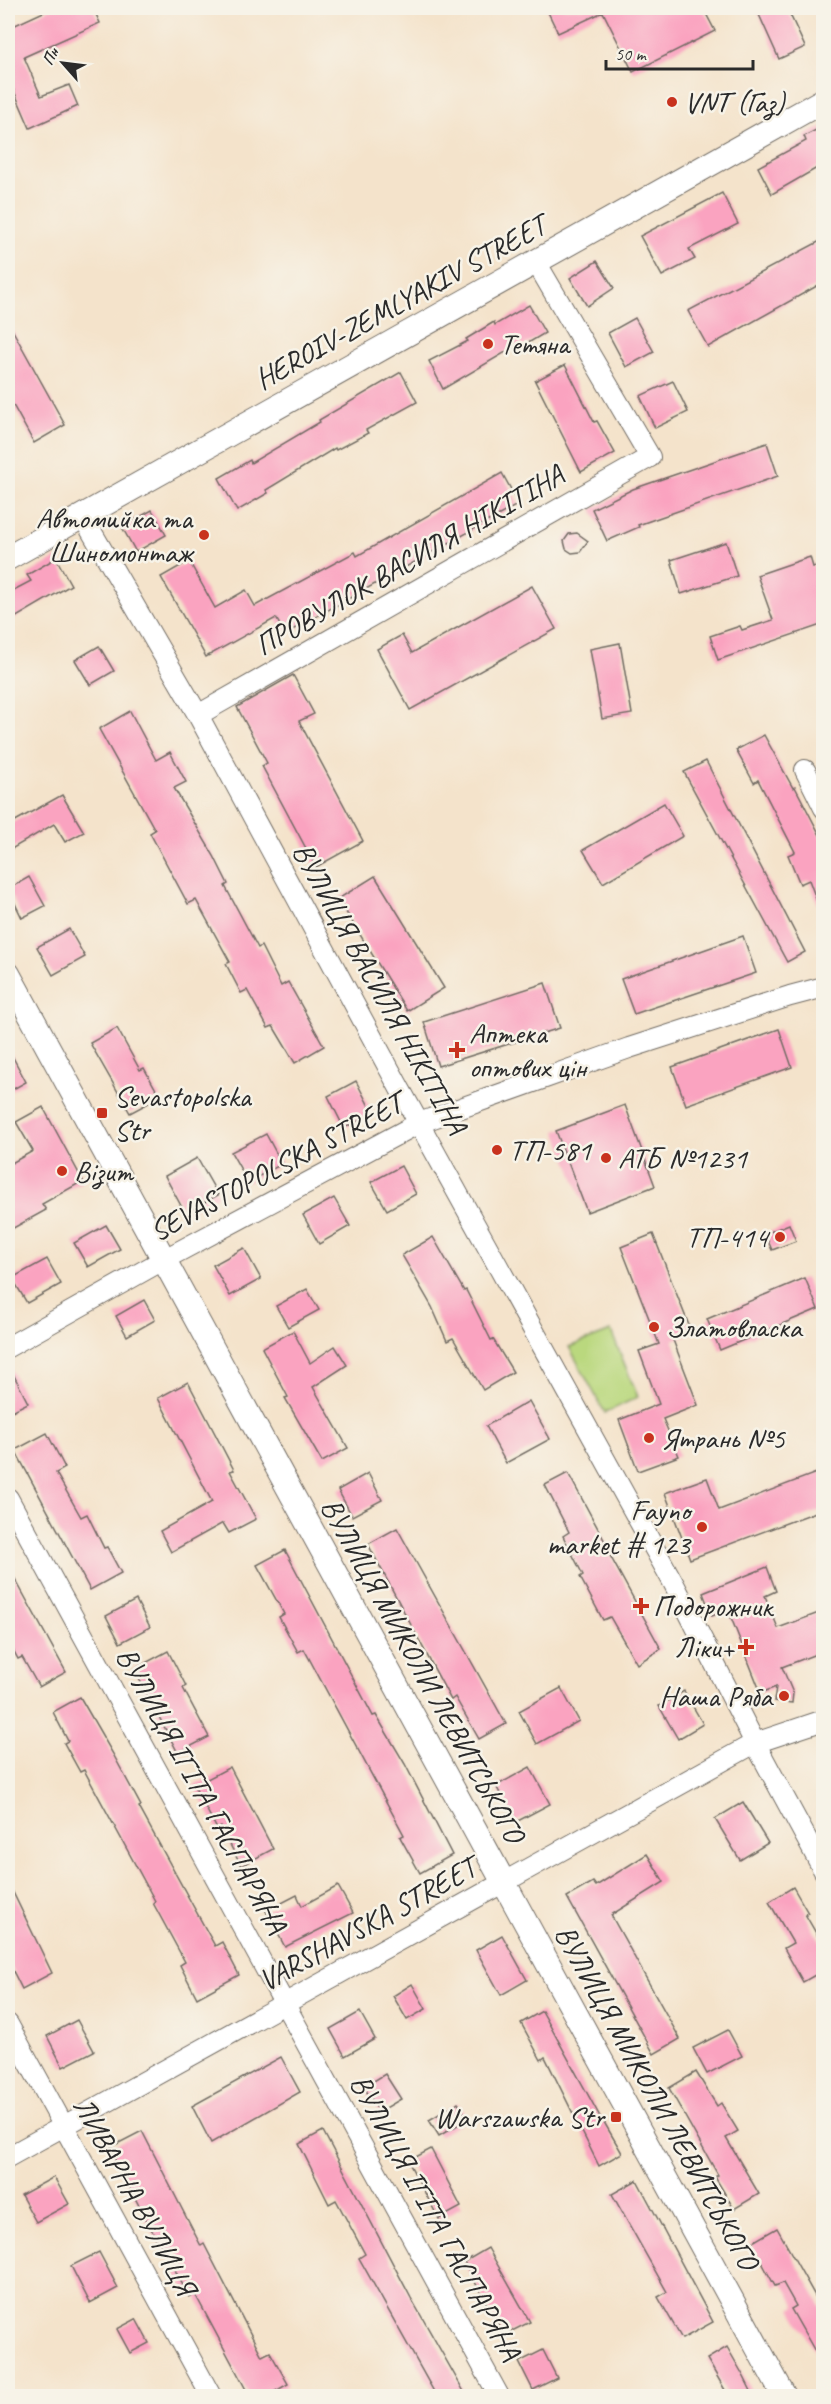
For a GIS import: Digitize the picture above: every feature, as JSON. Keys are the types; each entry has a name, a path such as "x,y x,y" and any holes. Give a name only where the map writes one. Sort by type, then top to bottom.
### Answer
{"main road":[{"name":"HEROIV-ZEMLYAKIV STREET","path":"8,558 824,100"},
{"name":"ВУЛИЦЯ МИКОЛИ ЛЕВИТСЬКОГО","path":"8,974 784,2397"}],"street":[{"name":"ПРОВУЛОК ВАСИЛЯ НІКІТІНА","path":"198,715 650,457 536,262"},
{"name":"ВУЛИЦЯ ВАСИЛЯ НІКІТІНА","path":"83,517 198,715 674,1584 755,1743 824,1871"},
{"path":"806,770 824,808"},
{"name":"SEVASTOPOLSKA STREET","path":"8,1347 163,1260 420,1123 629,1048 789,996 824,987"},
{"name":"ВУЛИЦЯ ІГІТА ГАСПАРЯНА","path":"8,1498 499,2397"},
{"name":"VARSHAVSKA STREET","path":"8,2157 755,1743 824,1720"},
{"name":"ЛИВАРНА ВУЛИЦЯ","path":"8,2024 210,2397"}],"green space":[{"path":"611,1331 638,1397 605,1413 569,1347"}],"building":[{"path":"52,8 93,8 100,23 24,57 41,96 69,85 78,106 30,128 8,77 8,19 11,27"},
{"path":"546,8 703,8 715,31 633,72 603,12 558,33"},
{"path":"756,8 787,8 805,47 779,59"},
{"path":"824,126 824,164 772,194 758,167 806,141 804,136"},
{"path":"722,193 738,224 689,249 695,259 662,276 640,236"},
{"path":"824,239 824,282 708,347 688,311"},
{"path":"597,261 614,288 587,306 570,278"},
{"path":"529,305 545,333 523,346 521,343 443,389 429,361 468,341 466,339 494,322 495,325"},
{"path":"635,318 654,352 626,367 608,333"},
{"path":"8,322 65,425 34,443 8,396"},
{"path":"565,365 594,422 597,421 615,453 581,472 535,381"},
{"path":"401,372 417,402 366,430 368,433 336,450 335,448 266,490 268,493 237,511 219,478 250,460 251,463"},
{"path":"673,381 688,412 655,428 640,396"},
{"path":"767,443 778,476 638,525 639,527 607,541 592,509 633,489"},
{"path":"502,473 519,504 285,634 276,618 206,657 161,577 189,561 215,608 246,590 255,606 355,552 357,556"},
{"path":"152,510 166,535 136,552 122,527"},
{"path":"577,533 588,541 580,552 572,553 566,549 564,541 569,534"},
{"path":"726,542 737,576 681,594 671,560"},
{"path":"810,557 813,567 824,564 824,624 718,660 710,636 740,626 742,630 773,620 757,575"},
{"path":"56,558 71,585 8,622 8,593 31,581 27,575"},
{"path":"532,586 556,629 410,710 377,649 402,635 412,653"},
{"path":"620,643 632,714 602,719 590,649"},
{"path":"99,646 114,671 90,685 75,660"},
{"path":"293,675 314,714 299,721 363,841 316,867 262,766 267,763 237,707"},
{"path":"130,711 156,760 170,752 186,782 174,788 214,856 228,884 225,886 258,948 261,946 281,986 288,982 324,1046 295,1063 273,1026 268,1028 247,990 241,993 226,964 230,962 196,900 188,904 150,833 155,830 99,729"},
{"path":"764,735 793,788 795,787 824,843 824,915 822,915 809,880 800,884 788,855 795,852 758,780 754,783 736,750"},
{"path":"706,761 805,952 787,962 684,772"},
{"path":"62,795 84,832 65,842 54,824 8,851 8,825"},
{"path":"664,803 683,836 603,883 583,850"},
{"path":"375,876 444,988 407,1011 338,899"},
{"path":"29,877 45,906 22,918 8,889"},
{"path":"69,929 85,957 53,975 37,947"},
{"path":"743,936 756,973 634,1014 621,979"},
{"path":"545,983 560,1028 438,1066 424,1022"},
{"path":"117,1028 140,1070 144,1068 160,1097 130,1113 90,1043"},
{"path":"779,1029 792,1067 686,1105 672,1067"},
{"path":"8,1048 26,1082 8,1092"},
{"path":"356,1081 373,1114 344,1128 328,1096"},
{"name":"АТБ №1231","path":"625,1105 655,1186 587,1212 556,1131"},
{"path":"43,1107 83,1181 42,1204 46,1210 8,1231 8,1165 33,1151 16,1122"},
{"path":"266,1134 282,1164 248,1182 231,1152"},
{"path":"197,1158 218,1195 185,1213 165,1176"},
{"path":"401,1166 416,1194 387,1210 371,1182"},
{"path":"334,1198 350,1226 319,1244 303,1215"},
{"name":"ТП-414","path":"789,1224 796,1241 772,1250 765,1234"},
{"path":"106,1225 120,1249 88,1267 74,1243"},
{"path":"653,1234 692,1333 673,1340 698,1405 663,1419 679,1456 638,1471 619,1420 659,1404 639,1351 659,1344 621,1247"},
{"path":"433,1237 464,1291 466,1290 491,1340 493,1339 513,1372 483,1390 453,1338 447,1341 432,1307 402,1255"},
{"path":"244,1248 261,1279 230,1296 213,1265"},
{"path":"47,1259 61,1284 27,1303 12,1278"},
{"path":"805,1278 818,1309 720,1350 707,1319"},
{"path":"307,1289 319,1310 288,1327 276,1306"},
{"path":"144,1300 155,1320 127,1336 116,1316"},
{"path":"293,1331 310,1363 335,1346 347,1365 313,1387 348,1448 322,1462 285,1398 288,1397 262,1348"},
{"path":"8,1364 28,1403 8,1413"},
{"path":"188,1382 234,1470 230,1471 256,1519 229,1533 223,1523 171,1552 160,1531 212,1502 158,1398"},
{"path":"529,1401 550,1439 506,1463 486,1426"},
{"path":"47,1433 65,1468 56,1473 81,1517 87,1514 104,1548 107,1547 121,1573 90,1590 15,1450"},
{"path":"824,1470 824,1509 690,1559 665,1493 707,1478 719,1510"},
{"path":"368,1473 382,1500 352,1516 338,1490"},
{"path":"568,1473 661,1649 637,1664 610,1617 603,1620 580,1577 583,1575 563,1536 569,1532 545,1485"},
{"path":"397,1528 506,1724 479,1739 455,1697 451,1700 368,1544"},
{"path":"285,1550 373,1716 376,1715 405,1764 452,1855 420,1873 400,1837 404,1835 304,1649 298,1652 279,1617 284,1614 257,1565"},
{"path":"8,1566 66,1672 39,1687 22,1657 18,1659 8,1640"},
{"path":"767,1567 776,1591 765,1596 778,1628 824,1611 824,1651 782,1667 793,1693 792,1703 774,1701 776,1687 761,1693 728,1610 712,1616 703,1593"},
{"path":"136,1600 150,1627 120,1643 106,1616"},
{"path":"168,1651 186,1686 183,1688 209,1737 178,1753 134,1669"},
{"path":"561,1688 579,1721 537,1744 519,1711"},
{"path":"684,1691 703,1724 678,1739 659,1706"},
{"path":"80,1697 113,1754 141,1806 139,1807 215,1946 222,1942 239,1975 197,1998 180,1965 185,1962 153,1903 155,1901 84,1770 80,1772 64,1743 68,1741 53,1712"},
{"path":"230,1767 273,1849 241,1866 221,1827 217,1829 194,1786"},
{"path":"530,1767 550,1804 516,1822 496,1786"},
{"path":"743,1802 768,1843 740,1860 715,1819"},
{"path":"647,1854 664,1882 611,1915 680,2039 654,2054 567,1897 593,1882 596,1886"},
{"path":"8,1882 52,1973 22,1989 8,1961"},
{"path":"338,1886 353,1913 285,1947 266,1911 297,1895 302,1906"},
{"path":"793,1887 824,1947 824,1970 803,1982 784,1948 793,1943 769,1902"},
{"path":"502,1935 527,1980 501,1995 476,1950"},
{"path":"412,1984 426,2009 407,2020 393,1996"},
{"path":"542,2011 622,2153 599,2166 545,2057 541,2060 521,2023"},
{"path":"360,2012 375,2039 345,2056 330,2029"},
{"path":"77,2020 94,2051 63,2067 47,2036"},
{"path":"728,2030 742,2056 707,2074 693,2048"},
{"path":"281,2057 300,2092 211,2143 192,2106"},
{"path":"696,2072 717,2106 721,2103 738,2131 726,2138 759,2194 734,2209 715,2177 718,2175 669,2088"},
{"path":"385,2074 401,2099 379,2112 364,2087"},
{"path":"458,2103 468,2119 439,2136 429,2120"},
{"path":"142,2131 201,2246 204,2244 262,2356 270,2352 288,2384 265,2397 250,2397 195,2294 189,2297 109,2148"},
{"path":"323,2131 411,2298 467,2397 437,2397 359,2258 365,2254 336,2200 329,2204 299,2144"},
{"path":"431,2149 461,2207 439,2219 408,2161"},
{"path":"54,2177 69,2204 36,2222 21,2195"},
{"path":"637,2180 713,2322 682,2339 658,2297 667,2292 612,2194"},
{"path":"777,2228 824,2312 824,2367 791,2309 796,2306 783,2283 775,2286 751,2243"},
{"path":"488,2248 530,2322 504,2335 464,2262"},
{"path":"99,2252 118,2288 90,2303 71,2266"},
{"path":"136,2319 149,2343 130,2353 117,2329"},
{"path":"727,2347 754,2397 729,2397 707,2359"},
{"path":"543,2350 557,2378 533,2390 519,2362"}],"place":[{"name":"VNT (Газ)","path":"672,102"},
{"name":"Тетяна","path":"488,344"},
{"name":"Автомийка та Шиномонтаж","path":"204,535"},
{"name":"Аптека оптових цін","path":"457,1050"},
{"name":"Sevastopolska Str","path":"102,1113"},
{"name":"ТП-581","path":"497,1150"},
{"name":"АТБ №1231","path":"606,1158"},
{"name":"Візит","path":"62,1171"},
{"name":"ТП-414","path":"780,1237"},
{"name":"Златовласка","path":"654,1327"},
{"name":"Ятрань №5","path":"649,1438"},
{"name":"Fayno market # 123","path":"702,1527"},
{"name":"Подорожник","path":"641,1606"},
{"name":"Ліки+","path":"746,1647"},
{"name":"Наша Ряба","path":"784,1696"},
{"name":"Warszawska Str","path":"616,2117"}]}
